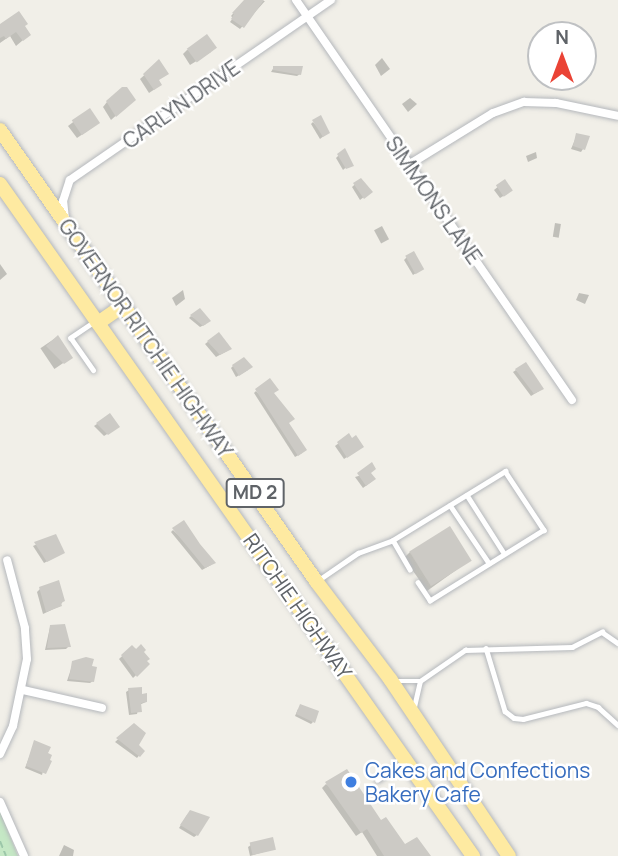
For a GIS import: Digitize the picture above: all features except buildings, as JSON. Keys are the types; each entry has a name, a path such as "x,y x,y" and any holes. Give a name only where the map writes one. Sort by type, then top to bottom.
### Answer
{"highway":[{"name":"GOVERNOR RITCHIE HIGHWAY","path":"0,130 316,581 390,679 509,856"},
{"name":"RITCHIE HIGHWAY","path":"0,184 473,856"},
{"path":"97,322 124,305"}],"street":[{"name":"SIMMONS LANE","path":"296,0 572,400"},
{"name":"CARLYN DRIVE","path":"66,227 63,201 70,180 331,0"},
{"path":"410,164 493,113 524,102 556,103 618,116"},
{"path":"0,754 11,735 23,690 27,659 24,628 7,560"},
{"path":"23,690 102,708"},
{"path":"0,802 24,856"}],"lane":[{"path":"93,370 72,338 97,322"},
{"path":"316,581 358,553 393,540 505,471 544,530 430,601 418,583"},
{"path":"467,495 506,552"},
{"path":"450,505 489,563"},
{"path":"393,540 410,569"},
{"path":"390,679 403,684 420,681 465,650 572,647 602,632 618,643"},
{"path":"486,648 506,711 514,718 523,719 586,703 598,707 618,725"},
{"path":"413,714 415,694 420,681"},
{"path":"377,780 407,760"}],"path":[{"path":"0,841 6,856"}],"green space":[{"path":"0,811 18,856 0,856"}],"place":[{"name":"Cakes and Confections Bakery Cafe","path":"351,782"}]}
